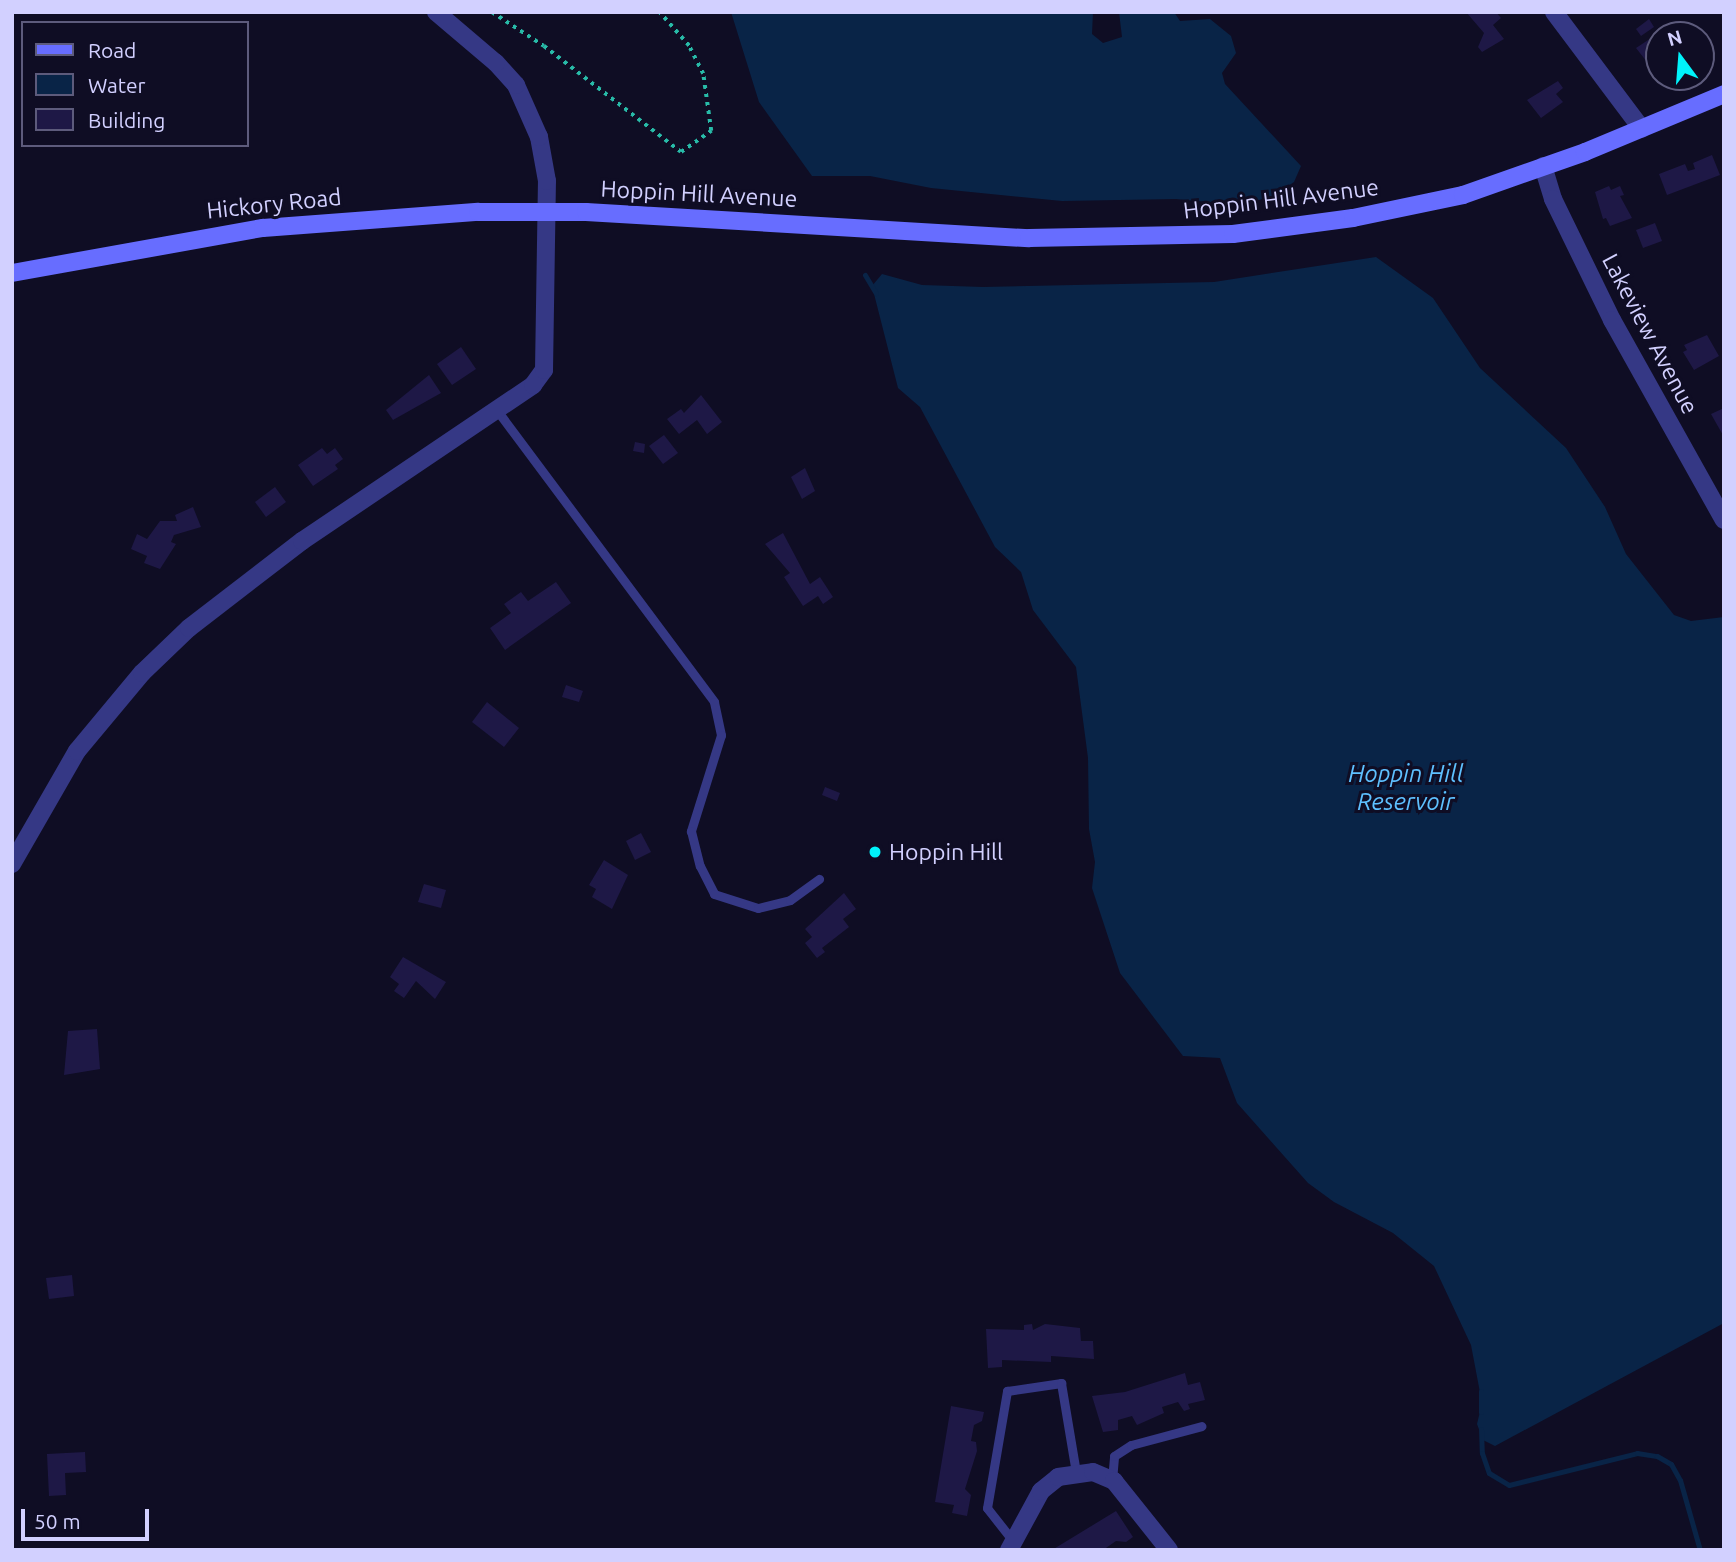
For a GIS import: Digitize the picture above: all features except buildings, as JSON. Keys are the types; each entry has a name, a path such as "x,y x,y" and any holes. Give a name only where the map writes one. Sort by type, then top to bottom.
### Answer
{"main road":[{"name":"Hoppin Hill Avenue","path":"544,211 1028,238 1233,234 1398,209 1464,195 1642,129 1724,94"},
{"name":"Hickory Road","path":"12,273 169,242 277,226 544,211"}],"street":[{"path":"12,864 77,751 142,673 189,628 282,555 533,385 546,361 543,157 524,98 496,63 436,12"},
{"path":"1554,12 1642,129"},
{"name":"Lakeview Avenue","path":"1543,166 1553,199 1612,320 1724,520"},
{"path":"1011,1545 1041,1491 1058,1477 1093,1472 1112,1480 1137,1504 1169,1550"}],"lane":[{"path":"496,409 715,702 720,735 691,831 699,866 714,894 758,908 790,900 819,879"},
{"path":"1011,1545 987,1508 1007,1391 1061,1383 1076,1473"},
{"path":"1112,1480 1114,1456 1131,1445 1202,1426"}],"path":[{"path":"492,12 544,46 681,152 711,131 703,74 689,47 659,12"}],"water":[{"path":"731,12 1093,12 1092,34 1103,43 1122,37 1119,12 1174,12 1180,21 1210,19 1231,36 1236,53 1222,73 1225,84 1301,166 1294,182 1273,196 1241,205 1176,199 1062,201 931,188 870,176 812,176 759,102"},
{"name":"Hoppin Hill Reservoir","path":"1376,257 1433,298 1480,368 1566,448 1605,507 1626,554 1674,615 1691,621 1724,617 1724,1323 1495,1446 1483,1440 1477,1424 1482,1403 1471,1345 1434,1266 1393,1233 1334,1202 1308,1183 1237,1103 1220,1058 1183,1056 1120,973 1092,888 1095,862 1089,829 1088,758 1076,667 1033,610 1021,572 995,547 920,407 898,388 872,286 882,274 922,285 983,287 1214,282"}],"waterway":[{"path":"865,275 876,293"},
{"path":"1481,1391 1481,1412"},
{"path":"1481,1429 1482,1453 1489,1473 1509,1485 1637,1453 1657,1456 1671,1464 1680,1480 1700,1550"}],"place":[{"name":"Hoppin Hill","path":"875,852"}]}
